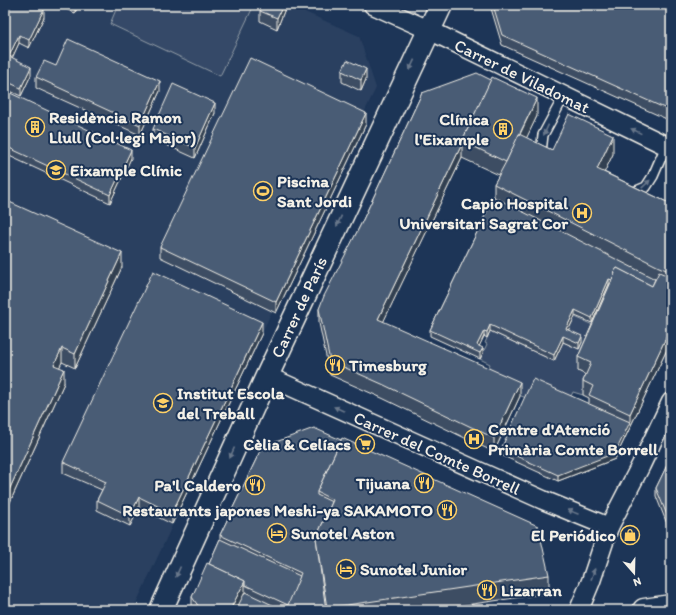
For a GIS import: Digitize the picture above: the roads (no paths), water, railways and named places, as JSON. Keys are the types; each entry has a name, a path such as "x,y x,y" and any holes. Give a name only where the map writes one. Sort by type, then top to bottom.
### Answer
{"main road":[{"name":"Carrer de París","path":"161,610 267,376 441,5"},
{"path":"644,610 671,606"}],"street":[{"name":"Carrer de Viladomat","path":"373,5 429,30 668,147"},
{"name":"Carrer del Comte Borrell","path":"267,376 543,500 609,527"},
{"path":"579,610 609,527 671,402"}],"lane":[{"path":"550,160 541,152 543,135 564,96"},
{"path":"619,193 626,196 646,187 668,147"}],"place":[{"name":"Residència Ramon Llull (Col·legi Major)","path":"35,127"},
{"name":"Clínica l'Eixample","path":"503,129"},
{"name":"Eixample Clínic","path":"56,170"},
{"name":"Piscina Sant Jordi","path":"263,191"},
{"name":"Capio Hospital Universitari Sagrat Cor","path":"582,213"},
{"name":"Timesburg","path":"335,365"},
{"name":"Institut Escola del Treball","path":"163,403"},
{"name":"Centre d'Atenció Primària Comte Borrell","path":"474,439"},
{"name":"Cèlia & Celíacs","path":"365,444"},
{"name":"Tijuana","path":"424,483"},
{"name":"Pa'l Caldero","path":"255,485"},
{"name":"Restaurants japones Meshi-ya SAKAMOTO","path":"447,510"},
{"name":"Sunotel Aston","path":"277,533"},
{"name":"El Periódico","path":"630,535"},
{"name":"Sunotel Junior","path":"346,569"},
{"name":"Lizarran","path":"487,590"}]}
